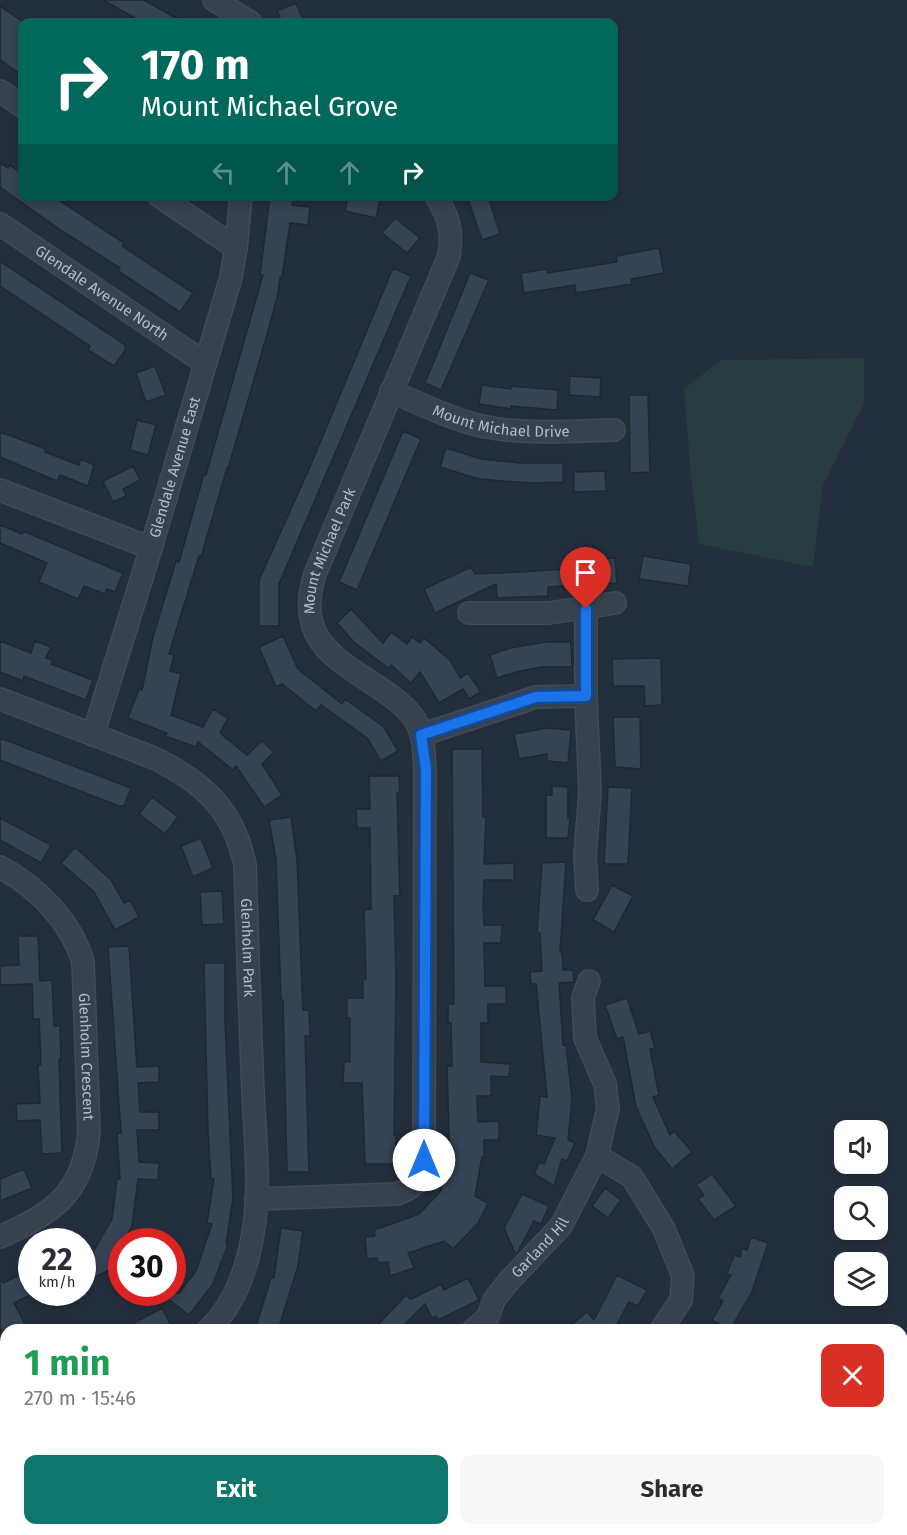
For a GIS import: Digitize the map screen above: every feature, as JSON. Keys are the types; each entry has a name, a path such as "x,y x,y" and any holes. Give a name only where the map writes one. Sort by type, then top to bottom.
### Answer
{"street":[{"path":"214,0 243,18"},
{"path":"0,91 18,103"},
{"path":"166,201 236,248"},
{"name":"Glendale Avenue East","path":"93,735 231,277 241,201"},
{"name":"Mount Michael Park","path":"256,1199 397,1194 416,1184 422,1174 426,769 421,735 414,719 405,708 349,668 321,643 309,620 310,591 315,574 449,255 452,236 446,213 439,201"},
{"name":"Glendale Avenue North","path":"0,224 205,363"},
{"name":"Mount Michael Drive","path":"391,391 444,414 483,426 537,431 614,430"},
{"path":"0,490 151,548"},
{"path":"469,613 549,613 615,603"},
{"path":"586,609 586,696 590,793 585,856 587,890"},
{"path":"421,735 536,697 586,696"},
{"name":"Glenholm Park","path":"0,699 173,767 210,796 234,827 240,843 244,865 256,1199 253,1234 238,1288 226,1309 213,1324"},
{"name":"Glenholm Crescent","path":"0,867 26,884 43,899 74,936 79,949 83,962 89,1132 87,1151 81,1170 61,1200 40,1218 0,1237"},
{"name":"Garland Hil","path":"480,1324 488,1317 494,1300 508,1282 561,1226 597,1156 608,1108 604,1084 585,1038 583,998 589,981"},
{"path":"597,1156 632,1178 664,1229 683,1276 681,1300 665,1324"}],"green space":[{"path":"864,358 864,404 823,485 813,567 699,544 684,389 721,360"}],"building":[{"path":"103,0 144,0 176,18 135,18"},
{"path":"296,3 302,18 280,18 277,11"},
{"path":"0,6 18,18 18,72 0,60"},
{"path":"0,163 8,168 10,165 18,171 18,200 0,187"},
{"path":"20,201 61,201 124,243 122,246 193,293 180,312 118,271 120,268"},
{"path":"269,201 292,201 292,205 310,207 308,225 290,223 282,277 280,277 278,294 266,338 201,557 199,556 169,654 174,655 170,671 181,674 171,715 203,727 213,709 228,718 220,733 247,755 262,741 274,752 262,764 282,795 264,807 236,766 233,770 198,742 196,747 165,736 167,733 128,718 139,689 142,690 153,637 176,561 179,562 204,474 206,475 263,275 260,275"},
{"path":"347,201 380,201 376,218 345,211"},
{"path":"469,201 490,201 500,234 482,240"},
{"path":"395,218 420,238 407,253 382,233"},
{"path":"659,248 664,273 631,279 632,284 576,293 575,285 524,293 521,273 547,269 548,273 617,262 616,256"},
{"path":"0,261 125,345 125,351 114,366 88,350 90,346 0,286"},
{"path":"393,268 411,276 279,584 279,626 259,626 259,580 309,469"},
{"path":"470,273 489,280 441,390 425,383"},
{"path":"155,366 166,395 146,402 136,373"},
{"path":"570,376 601,378 600,397 569,395"},
{"path":"482,385 511,389 511,386 558,390 557,410 511,406 511,409 479,404"},
{"path":"629,395 648,395 650,472 630,473"},
{"path":"137,420 156,425 148,455 130,450"},
{"path":"403,431 421,439 357,590 339,582"},
{"path":"0,432 46,449 45,452 79,465 81,459 94,465 88,486 60,475 57,481 0,457"},
{"path":"446,448 481,459 519,463 563,463 563,482 531,483 479,479 440,467"},
{"path":"133,466 140,480 123,489 126,496 113,502 103,481"},
{"path":"605,471 606,491 574,492 574,472"},
{"path":"0,525 22,534 23,531 123,573 115,592 107,589 105,594 84,586 78,599 39,582 47,563 0,543"},
{"path":"643,556 691,564 688,586 639,579"},
{"path":"615,558 617,583 548,587 548,596 497,598 496,584 435,613 424,589 471,567 475,574 521,572 565,569 565,561"},
{"path":"351,609 383,643 391,632 407,644 412,637 420,643 424,638 450,660 460,678 468,673 481,692 469,699 463,689 439,703 420,672 411,683 391,665 388,668 355,643 337,623"},
{"path":"283,636 298,669 342,704 345,699 384,727 398,751 381,761 367,738 321,705 316,711 282,684 276,687 259,647"},
{"path":"0,641 31,653 35,641 51,647 46,658 53,660 51,664 93,680 86,700 24,676 23,681 0,672"},
{"path":"546,642 571,642 572,667 541,667 497,678 490,655 510,648"},
{"path":"661,658 662,705 645,706 644,686 613,686 612,659"},
{"path":"613,717 640,717 641,769 615,767"},
{"path":"547,728 571,730 568,763 547,761 547,754 519,759 514,734"},
{"path":"0,738 131,788 124,806 0,760"},
{"path":"452,749 482,749 483,817 486,817 484,864 514,863 514,880 484,880 483,906 484,925 502,925 501,943 484,943 485,986 506,986 506,1004 488,1004 488,1023 481,1023 481,1062 510,1064 509,1077 491,1076 491,1096 477,1096 478,1122 499,1121 499,1140 484,1140 484,1157 482,1157 475,1196 488,1203 478,1223 453,1249 444,1241 408,1253 414,1268 390,1276 388,1262 378,1263 377,1258 367,1259 365,1237 375,1236 374,1230 419,1214 441,1191 444,1171 450,1172 447,1066 452,1066 448,1004 454,1004"},
{"path":"369,776 399,776 400,793 397,793 400,896 394,896 396,1164 365,1164 362,1083 343,1083 344,1062 350,1062 350,1018 347,1018 347,998 363,998 363,979 366,979 364,910 371,909 370,828 357,828 356,809 370,809"},
{"path":"552,786 568,787 568,818 570,818 568,838 546,838 546,795 552,795"},
{"path":"608,787 632,788 628,864 604,864"},
{"path":"152,797 178,817 165,834 139,814"},
{"path":"291,817 297,859 303,1010 309,1010 310,1036 305,1036 309,1172 287,1172 283,1000 281,1000 276,859 269,820"},
{"path":"0,818 51,845 41,863 0,840"},
{"path":"201,838 213,868 193,877 181,846"},
{"path":"75,847 111,880 124,903 130,900 139,917 115,930 94,892 61,863"},
{"path":"566,862 560,952 562,952 563,970 573,970 574,982 559,983 563,1045 566,1044 572,1099 568,1140 575,1143 567,1161 562,1159 554,1186 534,1174 539,1163 544,1164 555,1138 536,1135 540,1096 547,1097 536,984 531,984 530,972 542,971 540,933 537,933 542,863"},
{"path":"612,885 633,896 614,932 593,920"},
{"path":"222,891 224,924 202,925 200,892"},
{"path":"18,936 38,936 40,981 52,980 54,1026 60,1026 62,1153 42,1154 40,1120 17,1121 16,1104 40,1103 38,1065 41,1065 39,1019 33,1019 32,984 0,985 0,966 19,965"},
{"path":"129,946 137,1067 159,1066 159,1082 138,1083 140,1112 159,1112 159,1130 137,1130 139,1162 159,1163 158,1180 138,1179 131,1228 108,1228 108,1270 96,1276 96,1247 112,1219 117,1179 120,1179 117,1133 121,1133 108,947"},
{"path":"204,963 225,963 225,1023 233,1198 226,1244 228,1245 213,1284 189,1315 178,1306 186,1306 186,1284 196,1271 212,1224 207,1223 214,1179 211,1179"},
{"path":"627,998 639,1034 650,1031 655,1048 650,1049 659,1095 653,1097 670,1135 674,1131 692,1152 672,1169 655,1148 636,1107 623,1037 617,1039 605,1005"},
{"path":"24,1169 32,1188 0,1201 0,1179"},
{"path":"712,1174 736,1206 714,1220 698,1199 704,1195 696,1185"},
{"path":"605,1188 621,1200 608,1218 592,1206"},
{"path":"522,1194 549,1206 541,1224 534,1221 516,1255 504,1228"},
{"path":"281,1228 303,1231 298,1266 280,1324 257,1324 271,1278 274,1278"},
{"path":"751,1237 768,1243 752,1292 733,1324 719,1324 712,1320 723,1301 718,1298 731,1275 727,1274 734,1255 740,1257 742,1248 747,1250"},
{"path":"617,1275 647,1290 638,1306 629,1302 617,1324 572,1324 587,1312 594,1320"},
{"path":"18,1276 18,1301 14,1303 25,1324 0,1324 0,1278 3,1283"},
{"path":"468,1278 479,1300 438,1320 436,1316 432,1318 425,1304 405,1324 379,1324 406,1295 411,1299 441,1284 444,1290"},
{"path":"162,1308 170,1324 132,1324"}],"route":[{"path":"424,1160 426,769 421,735 536,697 586,696 586,609"}]}
